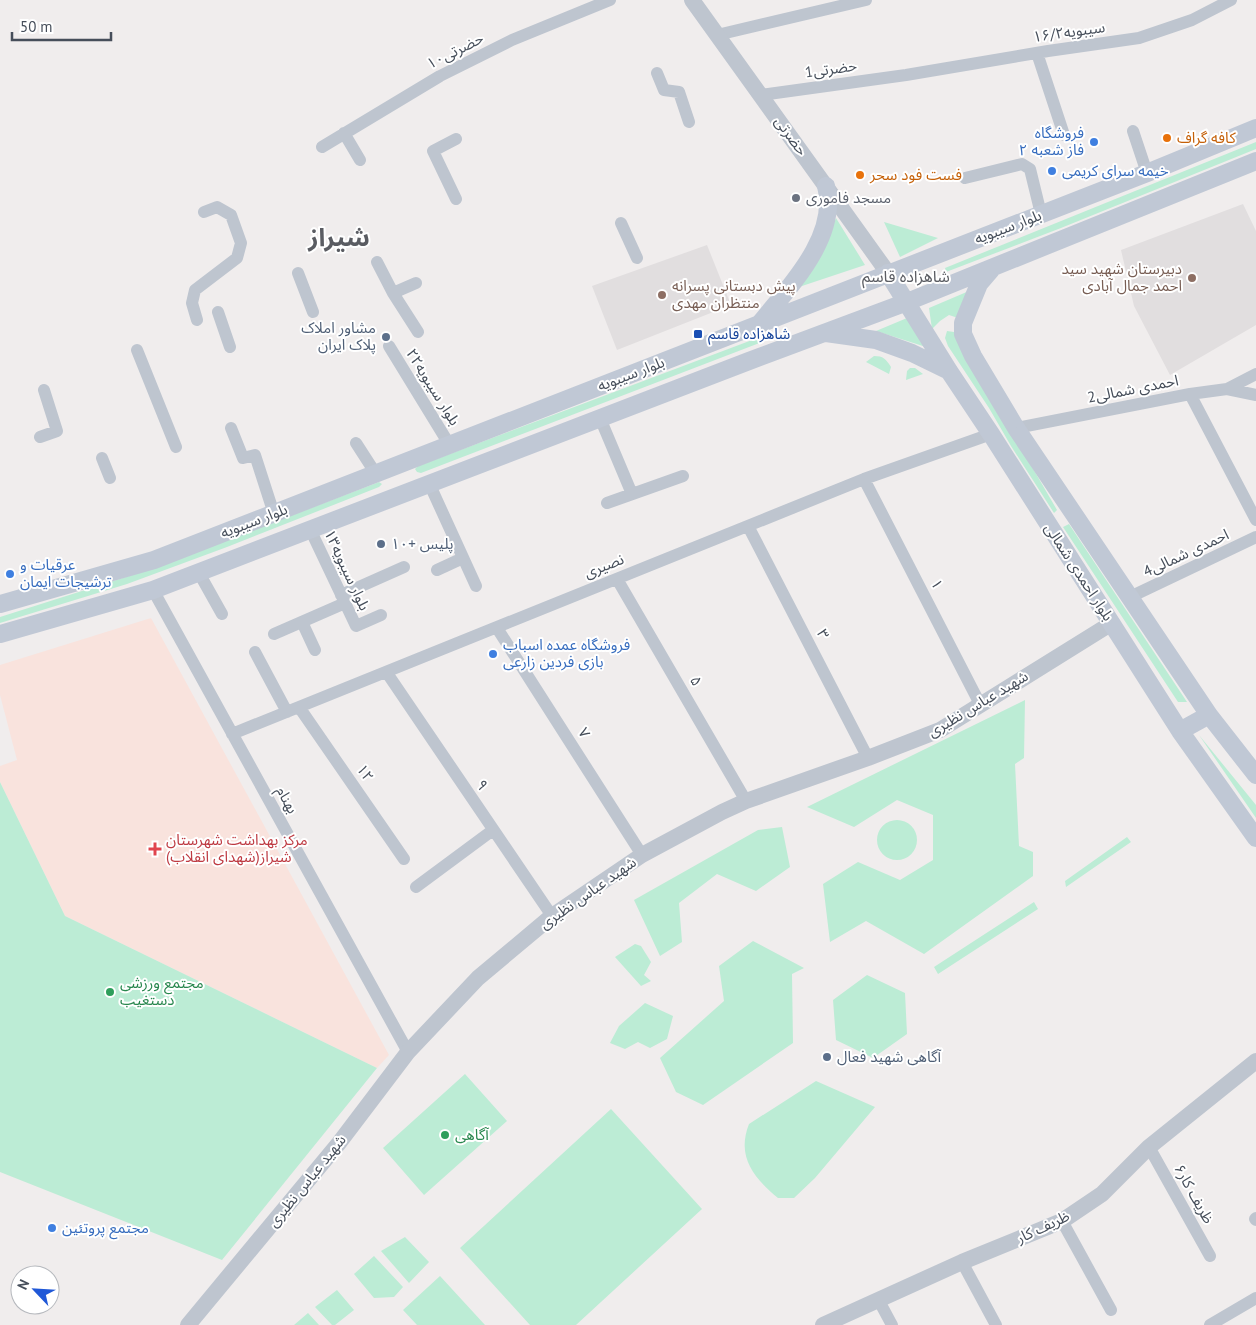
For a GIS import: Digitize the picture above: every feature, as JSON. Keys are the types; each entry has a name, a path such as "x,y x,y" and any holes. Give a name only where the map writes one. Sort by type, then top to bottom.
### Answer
{"main road":[{"name":"بلوار سیبویه","path":"0,604 154,560 1041,214 1256,128"},
{"name":"بلوار سیبویه","path":"0,634 153,590 824,332 907,302 1256,161"},
{"path":"760,324 798,276 816,248 827,213 829,199 826,186"},
{"name":"بلوار احمدی شمالی","path":"993,268 979,284 963,324 963,334 973,356 1016,428 1209,714 1256,776"},
{"name":"بلوار احمدی شمالی","path":"888,273 1180,731 1256,838"},
{"path":"824,332 876,340 912,353 949,371"},
{"path":"399,465 410,491"},
{"path":"1180,731 1209,714"}],"street":[{"name":"حضرتی۱۰","path":"322,147 440,76 512,40 610,0"},
{"name":"حضرتی","path":"692,0 888,273"},
{"path":"717,35 866,0"},
{"name":"سیبویه۱۶/۲","path":"906,75 1139,38 1192,20 1231,0"},
{"path":"1037,53 1064,135"},
{"path":"658,73 664,90 679,92 689,122"},
{"name":"1حضرتی","path":"761,95 906,75"},
{"path":"1133,132 1147,172"},
{"path":"344,133 360,160"},
{"path":"456,139 433,151 456,199"},
{"path":"965,178 1022,164 1027,166 1030,169 1041,214"},
{"path":"197,320 192,303 195,290 237,258 241,243 231,215 217,207 204,212"},
{"path":"621,223 637,258"},
{"path":"377,262 393,293 418,332"},
{"path":"298,273 312,312"},
{"path":"393,293 416,283"},
{"path":"218,312 230,347"},
{"name":"بلوار سیبویه۲۲","path":"389,346 449,444"},
{"path":"137,350 176,447"},
{"path":"1227,389 1256,374"},
{"name":"2احمدی شمالی","path":"1016,428 1190,394 1227,389 1256,395"},
{"path":"40,437 57,431 44,390"},
{"path":"1190,394 1256,520"},
{"path":"600,418 632,494"},
{"path":"230,428 243,458 255,455 274,514"},
{"name":"نصیری","path":"232,734 864,479 991,434"},
{"path":"356,443 376,474"},
{"path":"102,458 110,478"},
{"path":"607,503 683,476"},
{"name":"۱","path":"864,479 980,704"},
{"path":"429,483 476,586"},
{"name":"۳","path":"748,526 868,758"},
{"name":"بلوار سیبویه۱۳","path":"310,529 356,626 382,615"},
{"name":"4احمدی شمالی","path":"1130,597 1256,538"},
{"path":"437,570 463,558"},
{"path":"274,634 302,622 404,566"},
{"path":"199,572 222,614"},
{"name":"۵","path":"617,578 746,801"},
{"name":"بهنام","path":"153,590 408,1052"},
{"path":"302,622 315,650"},
{"name":"شهید عباس نظیری","path":"188,1325 339,1143 408,1052 478,978 552,916 642,855 746,801 868,758 940,730 1112,623"},
{"name":"۷","path":"498,628 642,855"},
{"name":"۱۲","path":"255,652 293,709 404,859"},
{"name":"۹","path":"387,673 552,916"},
{"path":"416,888 493,830"},
{"name":"ظریف کار","path":"823,1325 962,1262 1062,1221 1102,1194 1149,1147 1256,1061"},
{"name":"ظریف کار۶","path":"1149,1147 1210,1256"},
{"path":"1062,1221 1111,1310"},
{"path":"962,1262 996,1325"},
{"path":"1210,1325 1256,1298"},
{"path":"878,1299 892,1325"}],"shaded area":[{"name":"دبیرستان شهید سید احمد جمال آبادی","path":"1243,204 1256,231 1256,325 1170,375 1134,306 1121,250"},
{"name":"پیش دبستانی پسرانه منتظران مهدی","path":"707,245 731,305 617,350 592,286"},
{"name":"مرکز بهداشت شهرستان شیراز(شهدای انقلاب)","path":"151,618 389,1055 377,1068 65,916 0,782 0,766 17,760 0,695 0,665"}],"green space":[{"path":"1256,142 1256,149 1061,228 946,272 945,268"},
{"path":"836,218 865,265 796,288 815,264"},
{"path":"884,222 938,238 900,257"},
{"path":"969,291 961,319 949,315 932,329 929,308"},
{"path":"907,318 926,347 876,331"},
{"path":"947,331 954,332 1057,510 1054,513 948,346 945,338"},
{"path":"765,335 767,340 421,473 415,469 418,466"},
{"path":"874,356 882,357 888,362 891,367 889,374 866,362"},
{"path":"910,368 915,368 923,374 906,380 907,371"},
{"path":"379,482 382,484 379,487 227,547 127,584 0,623 0,617 148,570"},
{"path":"1069,524 1187,702 1178,702 1063,527"},
{"path":"1025,700 1024,758 1015,764 1019,846 1033,852 1033,876 924,954 866,921 830,942 823,884 858,862 900,880 933,860 933,815 897,800 854,827 807,807"},
{"path":"1199,735 1256,805 1256,818"},
{"name":"مجتمع ورزشی دستغیب","path":"0,782 65,916 377,1068 222,1260 0,1172"},
{"path":"897,820 911,826 917,840 911,854 897,860 883,854 877,840 883,826"},
{"path":"782,827 790,867 756,891 717,874 679,903 682,942 660,956 634,900 758,830"},
{"path":"1127,837 1131,842 1066,887 1065,881"},
{"path":"1034,902 1038,909 938,974 934,967"},
{"path":"753,941 804,968 792,974 793,1043 703,1105 676,1092 660,1058 724,1001 719,966"},
{"path":"635,944 641,946 651,962 644,975 651,981 641,986 615,957"},
{"path":"867,975 905,993 907,1034 873,1058 836,1040 833,1000"},
{"path":"645,1003 673,1016 667,1039 650,1048 638,1042 625,1049 610,1043 619,1026"},
{"name":"آگاهی","path":"465,1074 507,1121 424,1195 383,1148"},
{"path":"816,1081 875,1107 815,1178 794,1198 778,1198 762,1183 746,1157 746,1136 749,1124"},
{"path":"611,1109 702,1209 576,1325 530,1325 460,1248"},
{"path":"405,1237 429,1262 409,1283 381,1251"},
{"path":"374,1256 403,1287 394,1297 374,1298 354,1274"},
{"path":"440,1276 485,1325 417,1325 403,1310"},
{"path":"337,1290 354,1310 335,1325 332,1325 315,1307"},
{"path":"308,1313 319,1325 294,1325"}],"place":[{"name":"کافه گراف","path":"1167,138"},
{"name":"فروشگاه فاز شعبه ۲","path":"1094,142"},
{"name":"خیمه سرای کریمی","path":"1052,171"},
{"name":"فست فود سحر","path":"860,175"},
{"name":"مسجد فاموری","path":"796,198"},
{"name":"دبیرستان شهید سید احمد جمال آبادی","path":"1192,278"},
{"name":"پیش دبستانی پسرانه منتظران مهدی","path":"662,295"},
{"name":"شاهزاده قاسم","path":"698,334"},
{"name":"مشاور املاک پلاک ایران","path":"386,337"},
{"name":"پلیس +۱۰","path":"381,544"},
{"name":"عرقیات و ترشیجات ایمان","path":"10,574"},
{"name":"فروشگاه عمده اسباب بازی فردین زارعی","path":"493,654"},
{"name":"مرکز بهداشت شهرستان شیراز(شهدای انقلاب)","path":"155,849"},
{"name":"مجتمع ورزشی دستغیب","path":"110,992"},
{"name":"آگاهی شهید فعال","path":"827,1057"},
{"name":"آگاهی","path":"445,1135"},
{"name":"مجتمع پروتئین","path":"52,1228"}],"district":[{"name":"شیراز","path":"339,237"},
{"name":"شاهزاده قاسم","path":"906,276"}]}
